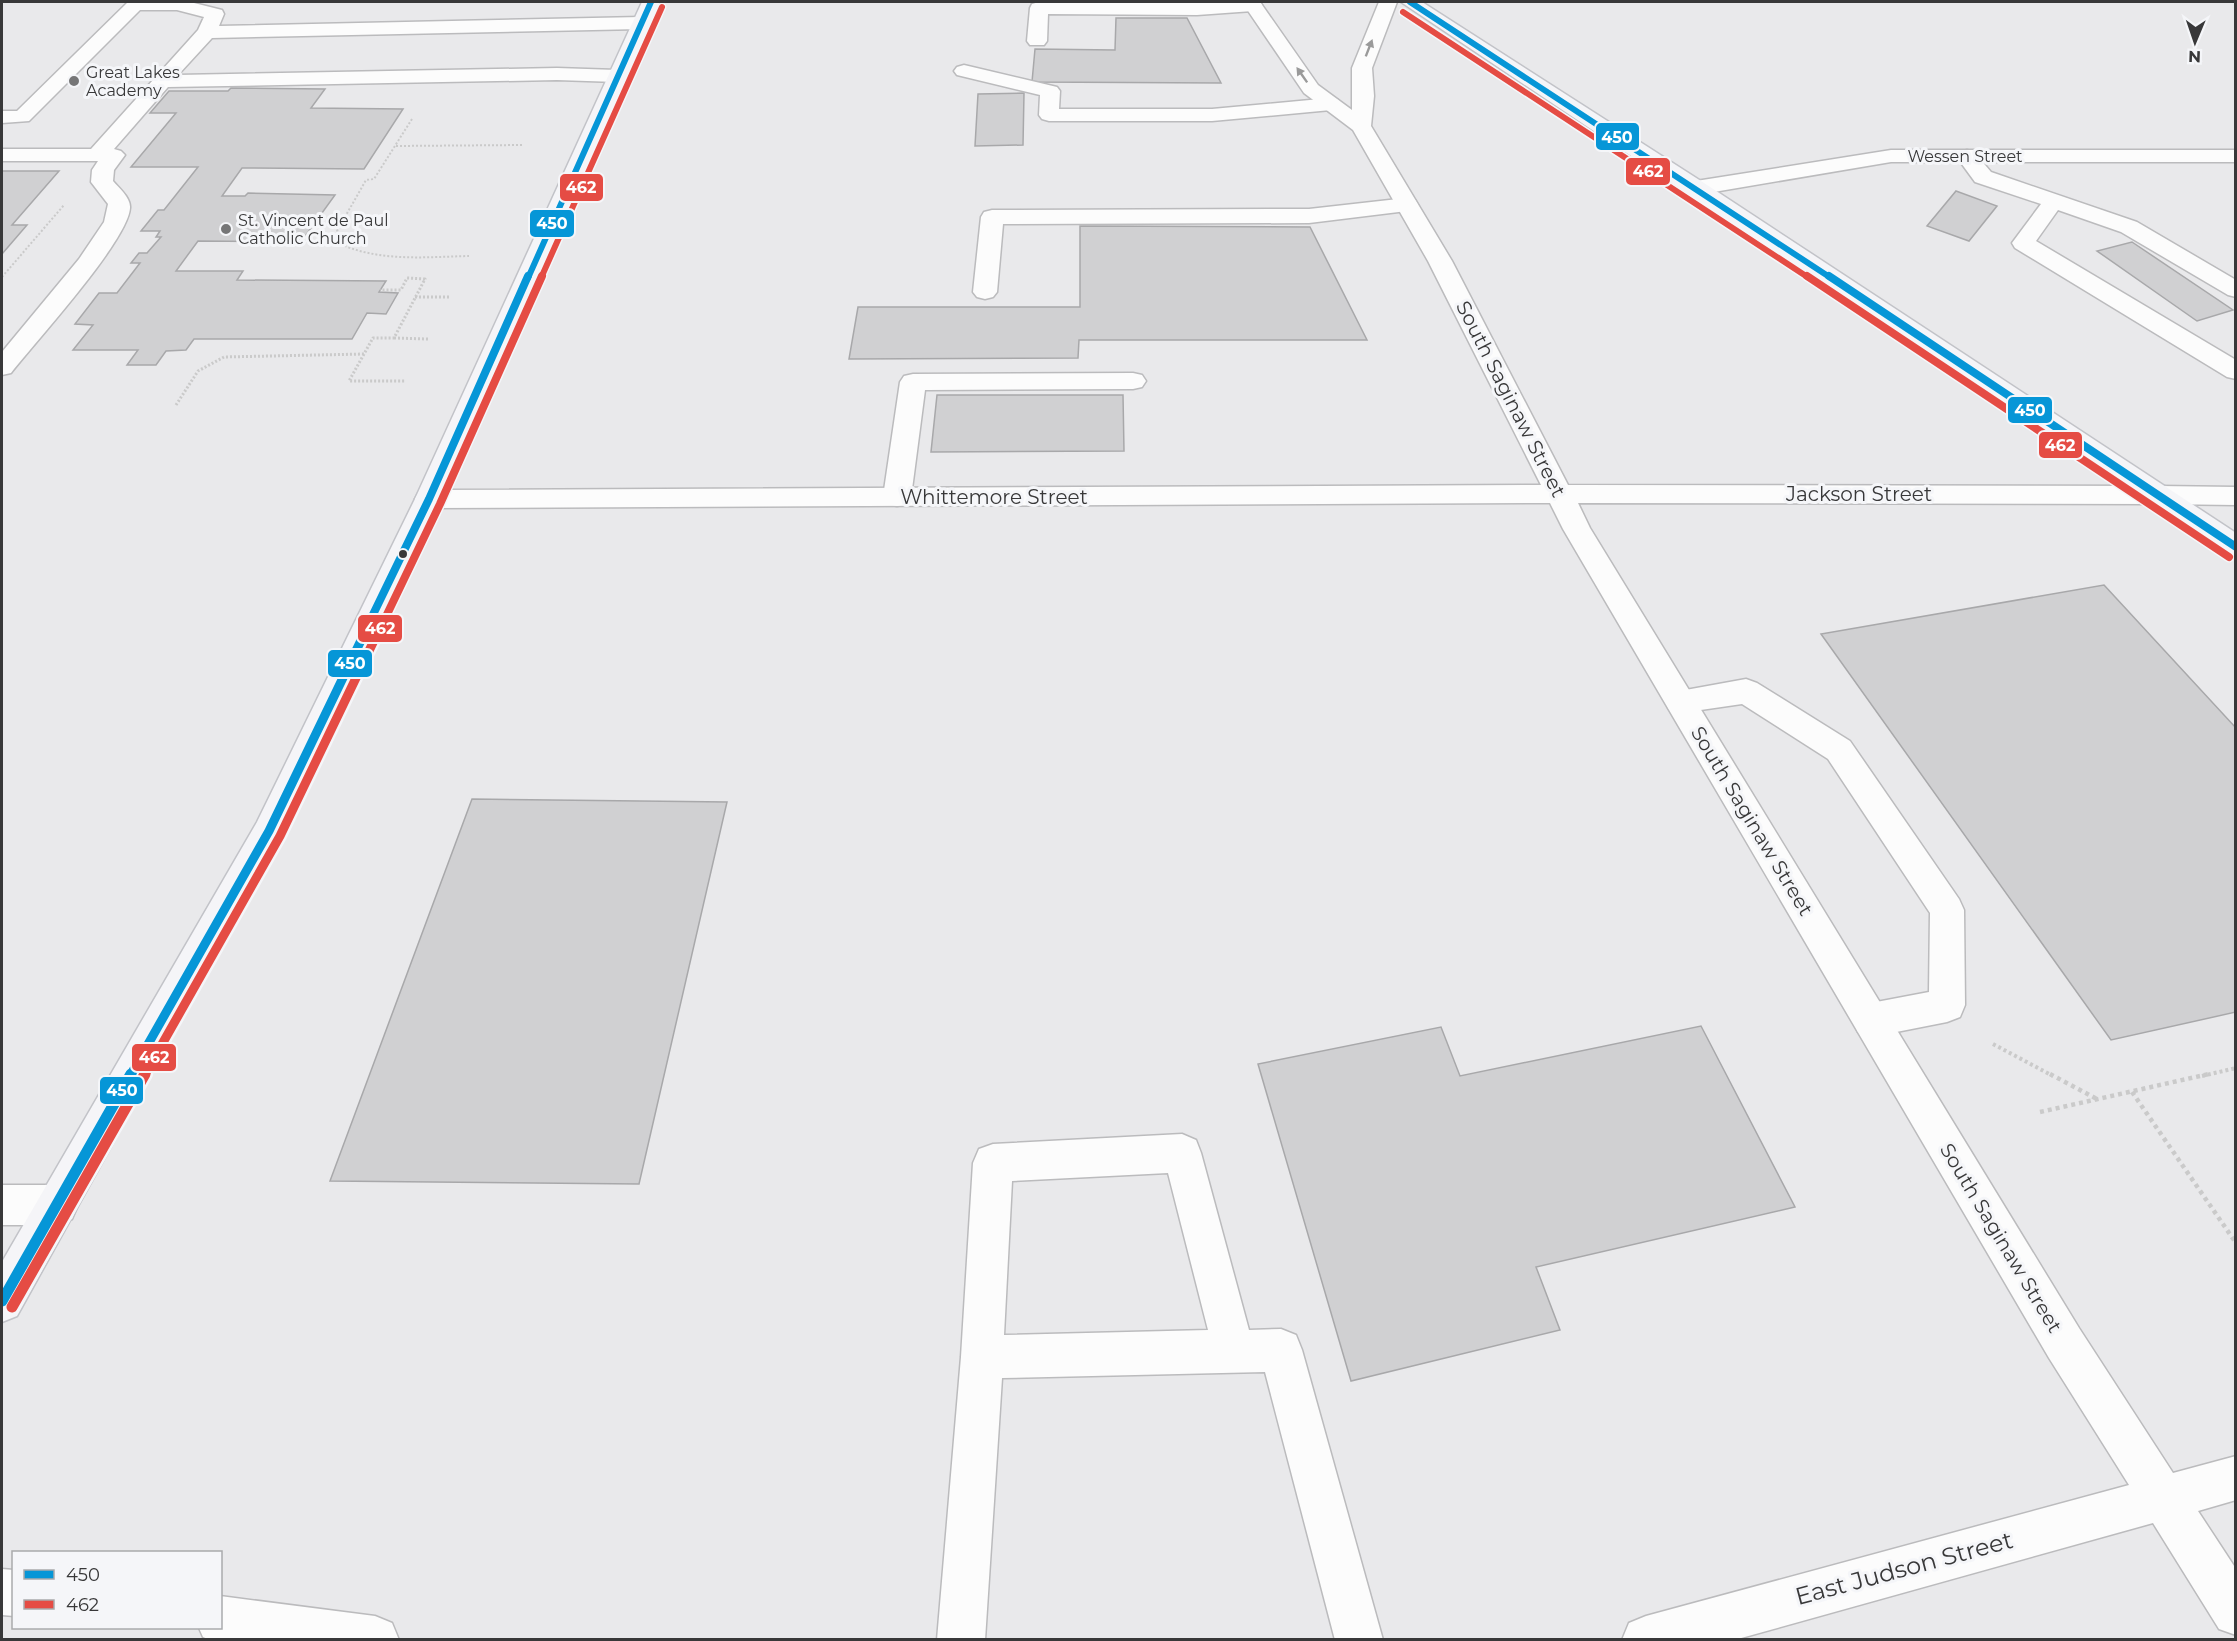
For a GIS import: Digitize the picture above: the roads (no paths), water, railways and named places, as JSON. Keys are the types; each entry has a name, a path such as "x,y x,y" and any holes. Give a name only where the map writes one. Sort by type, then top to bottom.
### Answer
{"main road":[{"path":"1410,2 1696,188 2235,546"},
{"path":"2,1301 269,831 429,499 646,12"}],"street":[{"path":"1361,126 1364,96 1362,68 1388,2"},
{"path":"1036,41 1039,8 1197,9 1252,3 1311,89 1361,126"},
{"path":"2,117 22,117 135,5 178,4 215,14 207,32 97,155"},
{"path":"207,32 646,12"},
{"path":"964,71 1050,91 1049,115 1212,115 1331,104"},
{"path":"162,81 557,74 617,76"},
{"name":"South Saginaw Street","path":"1361,126 1440,261 1577,529 2064,1343 2235,1612"},
{"path":"2,155 114,155 103,170 102,182 117,198 119,209 116,221 67,289 2,367"},
{"name":"Wessen Street","path":"1696,188 1891,156 2235,156"},
{"path":"1967,156 1983,177 2128,227 2235,290"},
{"path":"2054,201 2022,243 2235,371"},
{"path":"985,292 992,217 1309,216 1407,205"},
{"path":"897,497 913,382 1133,381"},
{"name":"Whittemore Street","path":"429,499 1560,494"},
{"name":"Jackson Street","path":"1560,494 2235,496"},
{"path":"1680,701 1746,691 1839,750 1947,910 1947,1005 1871,1020"},
{"path":"962,1640 993,1163 1182,1153 1234,1352"},
{"path":"2,1205 58,1205"},
{"path":"982,1357 1281,1350 1359,1640"},
{"name":"East Judson Street","path":"1646,1640 2235,1478"},
{"path":"222,1620 375,1640"}],"place":[{"name":"Great Lakes Academy","path":"74,81"},
{"name":"St. Vincent de Paul Catholic Church","path":"226,229"}]}
